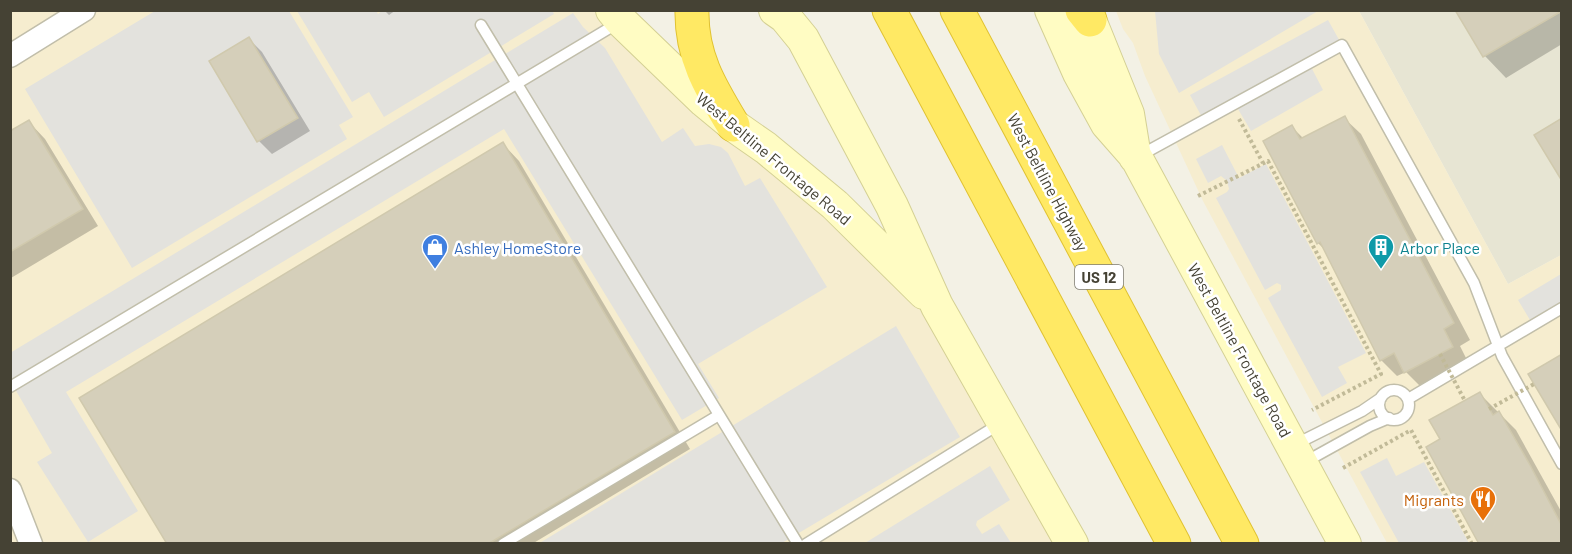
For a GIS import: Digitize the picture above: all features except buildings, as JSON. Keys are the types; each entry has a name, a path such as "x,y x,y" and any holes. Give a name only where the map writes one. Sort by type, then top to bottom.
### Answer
{"highway":[{"path":"692,10 692,32 699,60 710,87 733,125"},
{"path":"889,10 1174,543"},
{"name":"West Beltline Highway","path":"957,10 1242,543"}],"street":[{"path":"10,56 84,10"},
{"name":"West Beltline Frontage Road","path":"776,10 785,17 803,39 892,206 937,306 1072,543"},
{"name":"West Beltline Frontage Road","path":"1051,10 1079,73 1107,124 1136,157 1345,543"},
{"name":"West Beltline Frontage Road","path":"1086,14 1128,114 1136,157"},
{"name":"West Beltline Frontage Road","path":"616,16 680,79 733,125 766,148 835,205 937,306"},
{"path":"10,490 32,543"}],"lane":[{"path":"10,387 516,85 616,16"},
{"path":"481,25 798,543"},
{"path":"1136,157 1342,45 1474,283 1498,346 1562,464"},
{"path":"1408,399 1562,308"},
{"path":"1297,455 1392,390 1401,392 1408,399 1406,413 1398,419 1384,416 1380,408 1381,398"},
{"path":"503,543 719,415"},
{"path":"1297,455 1389,418"},
{"path":"806,543 1004,421"}],"path":[{"path":"1231,105 1263,163"},
{"path":"1198,196 1268,161 1381,374 1312,410"},
{"path":"1440,354 1465,401"},
{"path":"1489,410 1534,384"},
{"path":"1343,468 1411,430 1472,543"}],"shaded area":[{"path":"376,10 378,14 383,10 552,10 554,14 384,117 369,92 352,102 297,11"},
{"path":"1155,10 1318,11 1179,93 1159,54"},
{"path":"10,11 612,11 937,306 1072,543 11,543"},
{"path":"155,11 289,11 353,117 339,125 347,139 132,268 25,89"},
{"path":"1116,11 1359,11 1508,284 1561,255 1561,543 1387,543 1203,201 1145,76 1133,43 1123,29"},
{"path":"1359,11 1561,11 1561,255 1508,284"},
{"path":"573,13 583,27 605,48 662,142 683,128 695,146 709,144 721,147 728,153 745,186 760,178 827,287 698,364 719,398 682,420 504,129 66,392 138,511 88,542 37,462 52,453 11,382 10,353"},
{"path":"1328,20 1342,45 1309,63 1323,90 1251,131 1235,104 1204,121 1190,95"},
{"path":"1222,145 1239,178 1266,164 1366,353 1338,367 1347,383 1322,397 1268,298 1281,290 1281,285 1277,283 1265,290 1216,198 1229,189 1227,181 1221,176 1208,183 1196,159"},
{"path":"1561,274 1561,313 1533,325 1518,300"},
{"path":"896,326 960,437 782,543 538,544"},
{"path":"1387,458 1396,476 1424,462 1469,543 1399,543 1360,472"},
{"path":"990,466 1010,500 977,521 976,525 982,534 999,524 1011,543 865,543"}],"place":[{"name":"Ashley HomeStore","path":"435,270"},
{"name":"Arbor Place","path":"1381,270"},
{"name":"Migrants","path":"1483,522"}]}
